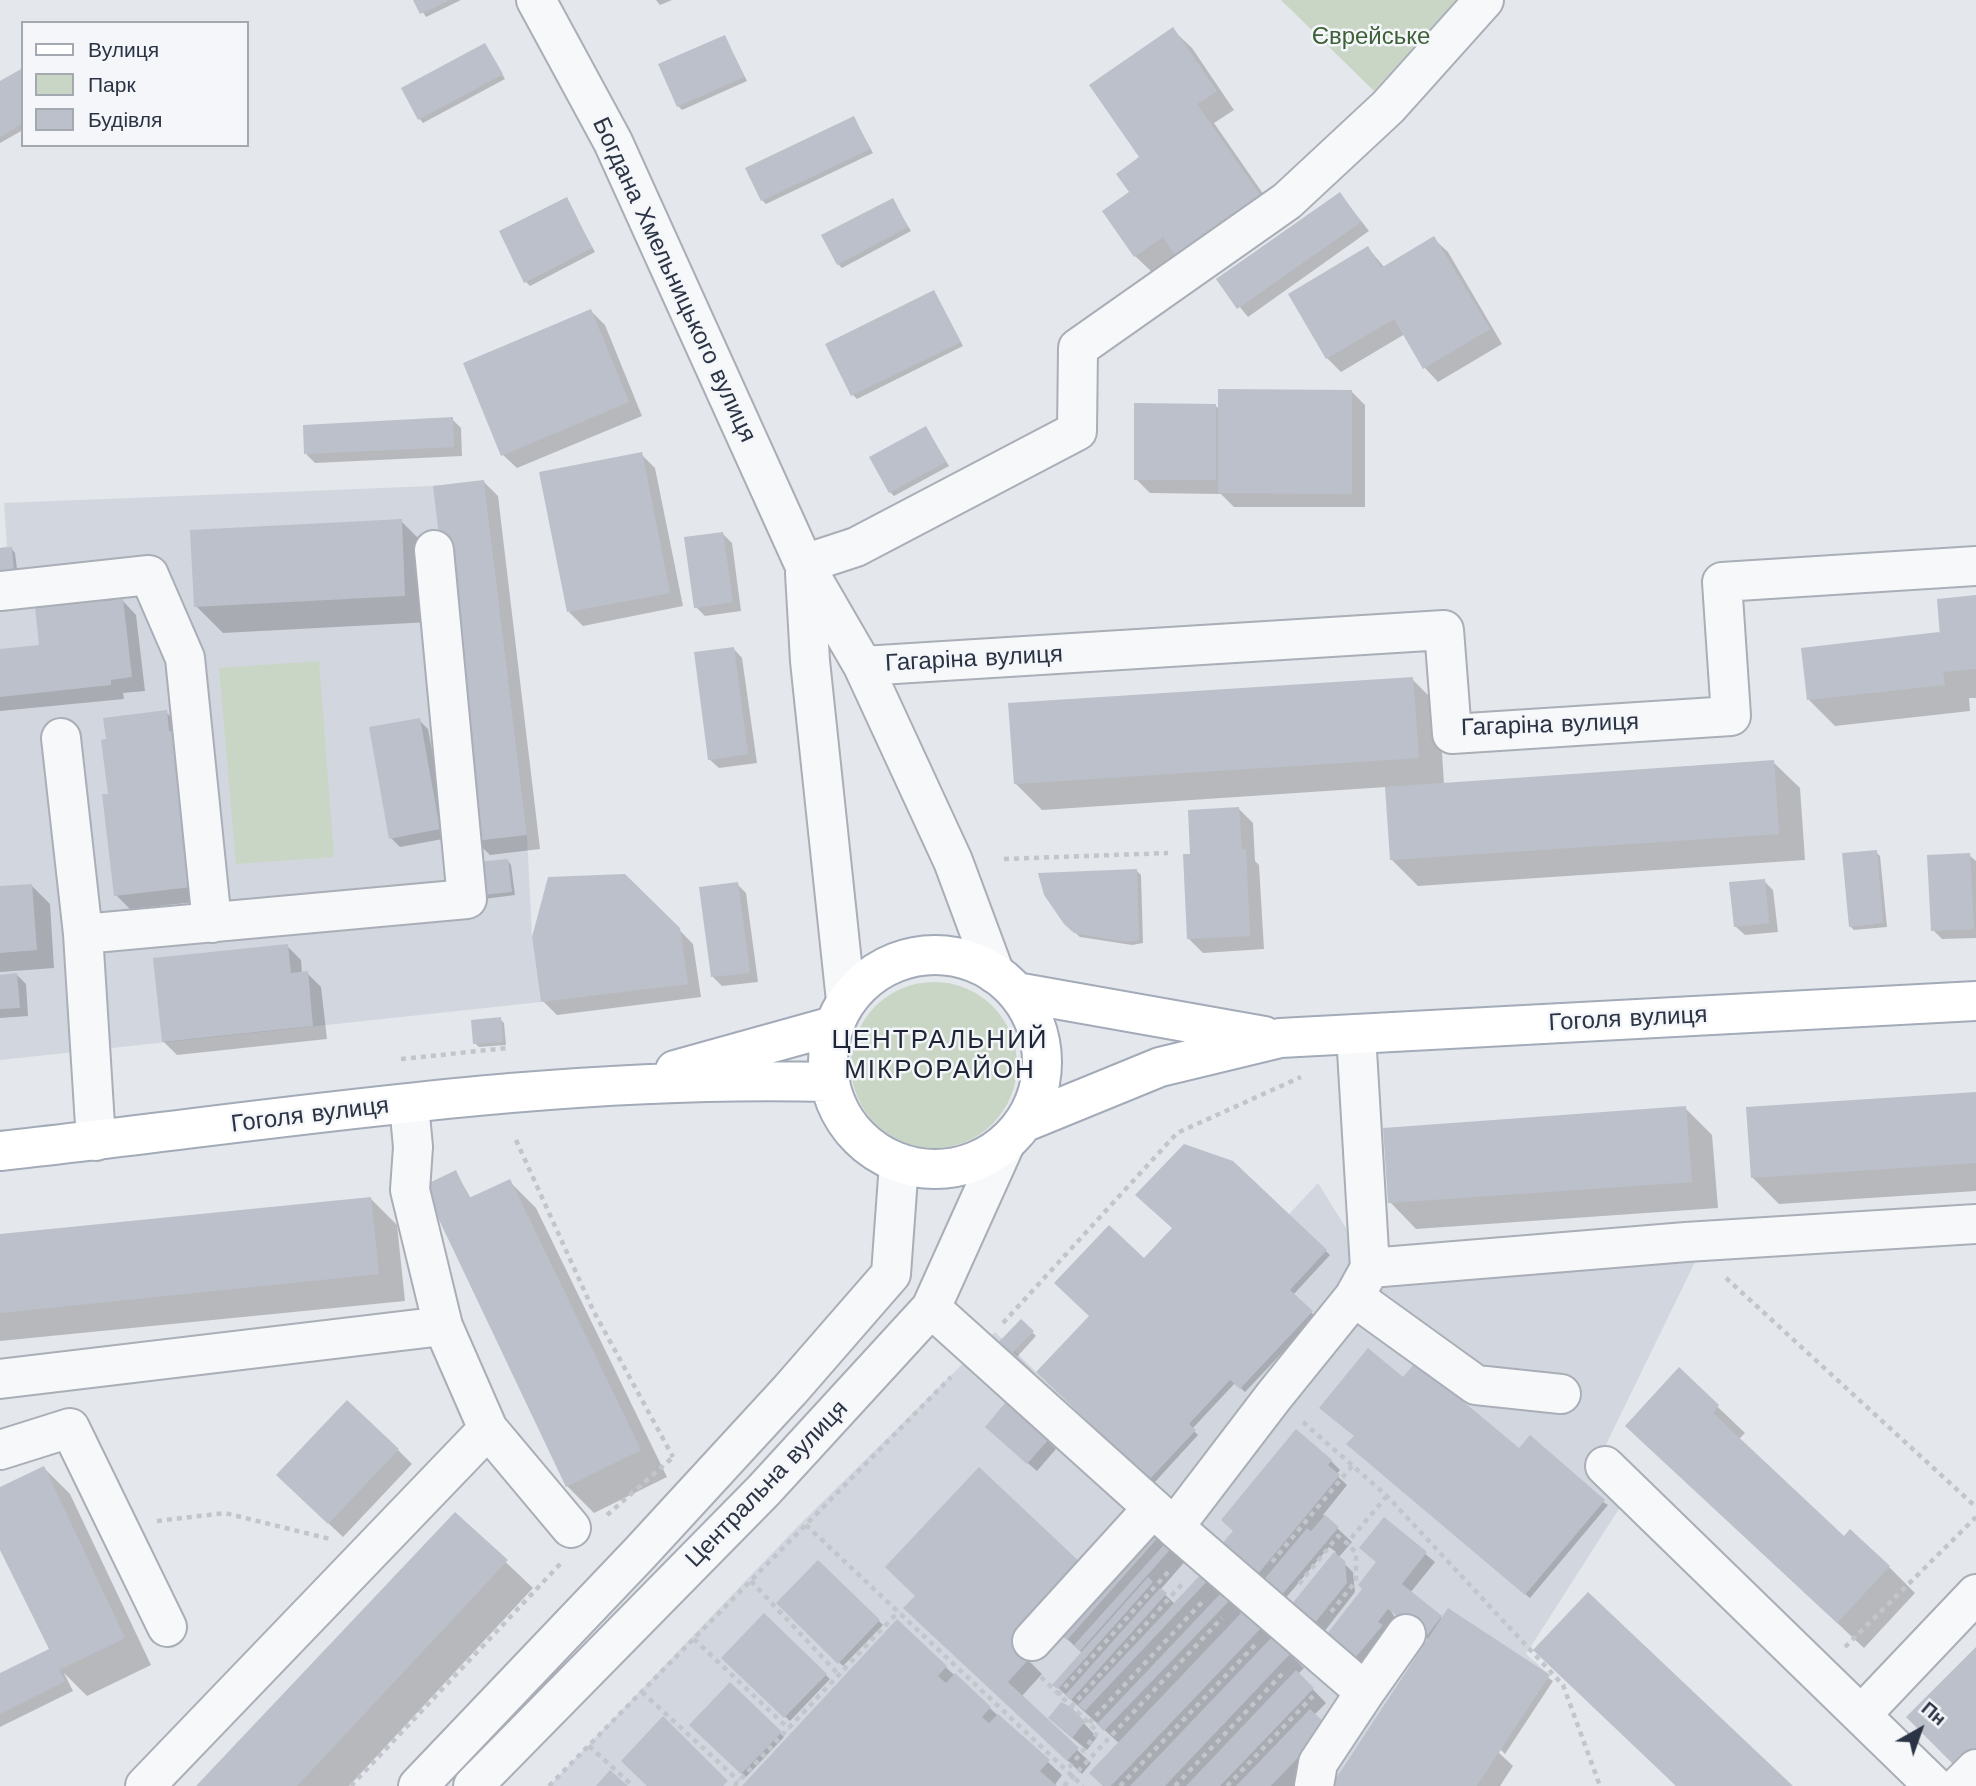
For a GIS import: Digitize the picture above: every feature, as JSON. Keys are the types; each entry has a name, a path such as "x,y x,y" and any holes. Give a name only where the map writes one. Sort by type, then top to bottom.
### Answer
{"main road":[{"path":"943,955 970,961 1006,983 1031,1016 1040,1042 1042,1071 1036,1098 1014,1133 981,1159 954,1168 926,1169 899,1163 874,1150 853,1132 838,1108 829,1082 828,1054 840,1014 865,981 888,965 915,957 943,955"},
{"name":"Гоголя вулиця","path":"1006,983 1280,1038"},
{"name":"Гоголя вулиця","path":"1014,1133 1160,1067 1280,1038 1976,1001"},
{"name":"Гоголя вулиця","path":"620,1087 840,1014"},
{"name":"Гоголя вулиця","path":"0,1151 409,1104 620,1087 757,1080 829,1082"}],"street":[{"name":"Богдана Хмельницького вулиця","path":"536,0 613,142 804,564 863,666 1006,983"},
{"path":"804,564 856,547 1077,431 1078,348 1287,201 1388,107 1483,0"},
{"path":"83,934 467,899 434,550"},
{"name":"Богдана Хмельницького вулиця","path":"804,564 840,1014"},
{"name":"Гагаріна вулиця","path":"863,666 1444,630 1452,734 1731,716 1722,582 1976,566"},
{"path":"0,591 149,575 185,658 212,922"},
{"path":"61,738 83,934 96,1141"},
{"path":"1237,1582 1274,1396 1362,1282 1356,1034"},
{"path":"409,1104 412,1147 410,1190 443,1326 488,1429 580,1535"},
{"name":"Центральна вулиця","path":"473,1786 764,1490 931,1308 1014,1133"},
{"name":"Центральна вулиця","path":"418,1786 640,1553 790,1390 891,1274 899,1163"},
{"path":"1362,1282 1686,1242 1976,1224"},
{"path":"1362,1282 1476,1385 1561,1394"},
{"path":"931,1308 1351,1681"},
{"path":"0,1379 443,1326"},
{"path":"0,1450 70,1427 167,1627"},
{"path":"145,1786 488,1429"},
{"path":"1605,1466 1934,1786"},
{"path":"1040,1655 1237,1582"},
{"path":"1862,1714 1976,1594"},
{"path":"1314,1786 1318,1763 1351,1681 1406,1634"},
{"path":"1959,1786 1976,1769"}],"path":[{"path":"1003,859 1168,853"},
{"path":"401,1059 508,1048"},
{"path":"549,1786 978,1350 1177,1133 1306,1074"},
{"path":"516,1140 593,1310 673,1457"},
{"path":"1686,1242 1976,1507"},
{"path":"1274,1396 1387,1496 1563,1685 1600,1786"},
{"path":"352,1786 580,1535 681,1450"},
{"path":"1089,1723 1237,1582 1352,1466"},
{"path":"1347,1543 1387,1496"},
{"path":"118,1526 225,1513 373,1549"},
{"path":"1819,1674 1976,1517"},
{"path":"806,1525 1083,1786"},
{"path":"1058,1695 1237,1582 1338,1536 1356,1553 1356,1581 1237,1582 1071,1707"},
{"path":"751,1581 839,1675"},
{"path":"1063,1786 1237,1582"},
{"path":"1120,1786 1237,1582"},
{"path":"1175,1786 1237,1582"},
{"path":"734,1786 899,1611"},
{"path":"694,1639 789,1729"},
{"path":"1040,1655 1039,1679 1098,1732 1067,1770"},
{"path":"1227,1786 1351,1681"},
{"path":"642,1692 739,1781"},
{"path":"589,1746 633,1786"}],"shaded area":[{"path":"484,480 527,835 532,937 541,1002 0,1060 0,548 7,546 4,503 433,486"},
{"path":"1318,1183 1377,1278 1697,1258 1596,1465 1624,1501 1526,1654 1550,1675 1477,1786 549,1786 799,1525 995,1332 1092,1426"}],"green space":[{"name":"Єврейське","path":"1281,0 1456,0 1374,91"},
{"path":"319,661 334,857 236,864 219,668"},
{"path":"934,982 966,988 993,1006 1011,1033 1017,1065 1011,1097 993,1124 966,1142 934,1148 902,1142 875,1124 857,1097 851,1065 857,1033 875,1006 902,988"}],"building":[{"path":"413,0 450,0 420,14"},
{"path":"1173,27 1217,91 1197,104 1267,205 1181,264 1163,237 1134,257 1102,211 1129,192 1116,174 1139,157 1089,85"},
{"path":"725,35 744,77 677,107 658,64"},
{"path":"485,43 503,74 418,120 401,88"},
{"path":"21,69 21,124 0,137 0,81"},
{"path":"854,116 870,149 761,201 745,168"},
{"path":"1340,192 1361,222 1237,309 1216,279"},
{"path":"567,197 592,248 524,283 499,231"},
{"path":"893,198 908,227 837,265 821,235"},
{"path":"1434,236 1490,329 1423,369 1394,319 1326,359 1288,294 1368,246 1381,268"},
{"path":"934,290 961,342 851,396 825,344"},
{"path":"591,309 629,402 501,456 463,363"},
{"path":"1218,389 1352,390 1352,494 1218,493"},
{"path":"1134,403 1216,404 1216,480 1134,480"},
{"path":"453,417 454,447 304,454 303,425"},
{"path":"926,426 946,462 889,493 869,457"},
{"path":"642,452 670,593 567,612 539,472"},
{"path":"484,480 527,835 475,841 433,486"},
{"path":"402,519 405,596 194,607 190,530"},
{"path":"723,532 733,602 694,608 684,537"},
{"path":"12,547 14,574 0,575 0,548"},
{"path":"104,590 105,601 123,599 132,677 111,680 111,685 0,697 0,649 39,645 34,597"},
{"path":"1976,595 1976,669 1943,672 1945,685 1807,700 1801,648 1939,632 1941,650 1937,599"},
{"path":"734,647 748,754 708,760 694,652"},
{"path":"1413,677 1419,758 1014,784 1008,703"},
{"path":"167,710 169,731 175,731 201,886 114,896 102,794 108,794 101,740 106,739 103,718"},
{"path":"420,718 440,829 389,839 369,727"},
{"path":"1774,760 1779,834 1390,860 1385,787"},
{"path":"1239,807 1242,850 1246,849 1250,936 1187,939 1183,854 1190,854 1188,810"},
{"path":"1877,850 1883,923 1849,927 1842,853"},
{"path":"1970,853 1974,929 1931,931 1927,855"},
{"path":"508,859 512,892 471,896 467,863"},
{"path":"1137,869 1139,940 1127,942 1074,933 1064,924 1044,895 1038,873"},
{"path":"625,874 680,928 688,984 541,1002 532,937 548,877"},
{"path":"1765,879 1769,923 1734,927 1729,882"},
{"path":"738,882 750,973 711,977 699,887"},
{"path":"32,884 37,950 0,953 0,886"},
{"path":"288,944 291,973 308,971 313,1026 162,1042 153,958"},
{"path":"17,973 20,1008 0,1009 0,975"},
{"path":"501,1017 503,1042 473,1044 471,1020"},
{"path":"1976,1092 1976,1163 1751,1178 1746,1107"},
{"path":"1686,1106 1692,1182 1388,1203 1383,1128"},
{"path":"1184,1144 1233,1161 1327,1250 1290,1290 1313,1311 1240,1389 1230,1380 1189,1424 1196,1430 1149,1480 1036,1372 1089,1316 1054,1283 1109,1225 1144,1258 1172,1228 1135,1195"},
{"path":"456,1170 469,1198 510,1179 641,1450 566,1487 423,1186"},
{"path":"371,1197 379,1274 0,1313 0,1234"},
{"path":"1021,1319 1034,1331 1013,1352 1075,1413 988,1353"},
{"path":"1368,1348 1403,1377 1416,1362 1519,1448 1530,1435 1605,1500 1525,1595 1346,1444 1354,1436 1319,1408"},
{"path":"1679,1367 1719,1405 1713,1413 1844,1536 1850,1529 1890,1566 1837,1623 1625,1426"},
{"path":"347,1400 399,1449 328,1524 276,1475"},
{"path":"1006,1402 1049,1439 1027,1464 985,1427"},
{"path":"1296,1429 1332,1460 1328,1465 1340,1475 1258,1574 1221,1545 1233,1531 1221,1520"},
{"path":"44,1466 125,1638 59,1670 65,1681 0,1714 0,1673 49,1649 0,1550 0,1487"},
{"path":"979,1467 1083,1565 1011,1642 1029,1659 1008,1682 1079,1748 1067,1761 903,1608 915,1596 885,1567"},
{"path":"455,1512 508,1560 297,1786 196,1786"},
{"path":"1325,1515 1339,1527 1279,1598 1261,1583 1307,1528 1311,1531"},
{"path":"1384,1517 1427,1552 1402,1584 1442,1616 1425,1638 1388,1609 1378,1622 1383,1625 1349,1665 1320,1643 1362,1589 1358,1585 1376,1562 1359,1548"},
{"path":"1157,1528 1162,1533 1067,1640 1061,1635"},
{"path":"1170,1538 1176,1543 1080,1651 1074,1645"},
{"path":"1334,1552 1345,1561 1347,1583 1310,1629 1287,1610"},
{"path":"818,1560 880,1620 838,1664 776,1603"},
{"path":"1205,1570 1212,1576 1085,1711 1078,1705"},
{"path":"1148,1577 1153,1582 1058,1689 1052,1685"},
{"path":"1160,1588 1167,1593 1071,1700 1065,1695"},
{"path":"1222,1592 1230,1600 1104,1731 1097,1724"},
{"path":"1588,1592 1793,1786 1676,1786 1533,1650"},
{"path":"1448,1608 1550,1675 1477,1786 1331,1786"},
{"path":"1245,1609 1263,1626 1111,1786 1103,1786 1089,1773"},
{"path":"764,1613 827,1674 784,1718 721,1658"},
{"path":"897,1619 947,1666 938,1676 946,1683 955,1673 991,1707 982,1717 989,1723 998,1714 1050,1760 1040,1771 1057,1786 742,1786"},
{"path":"1273,1636 1291,1653 1165,1786 1130,1786"},
{"path":"1976,1647 1976,1751 1958,1769 1906,1717"},
{"path":"1296,1670 1314,1688 1220,1786 1186,1786"},
{"path":"730,1682 782,1732 741,1774 689,1725"},
{"path":"1061,1702 1071,1707 1085,1722 1072,1738 1048,1718"},
{"path":"1310,1709 1328,1726 1271,1786 1236,1786"},
{"path":"663,1716 728,1781 723,1786 647,1786 621,1761"},
{"path":"610,1770 628,1786 596,1786"}],"district":[{"name":"ЦЕНТРАЛЬНИЙ МІКРОРАЙОН","path":"940,1055"}]}
